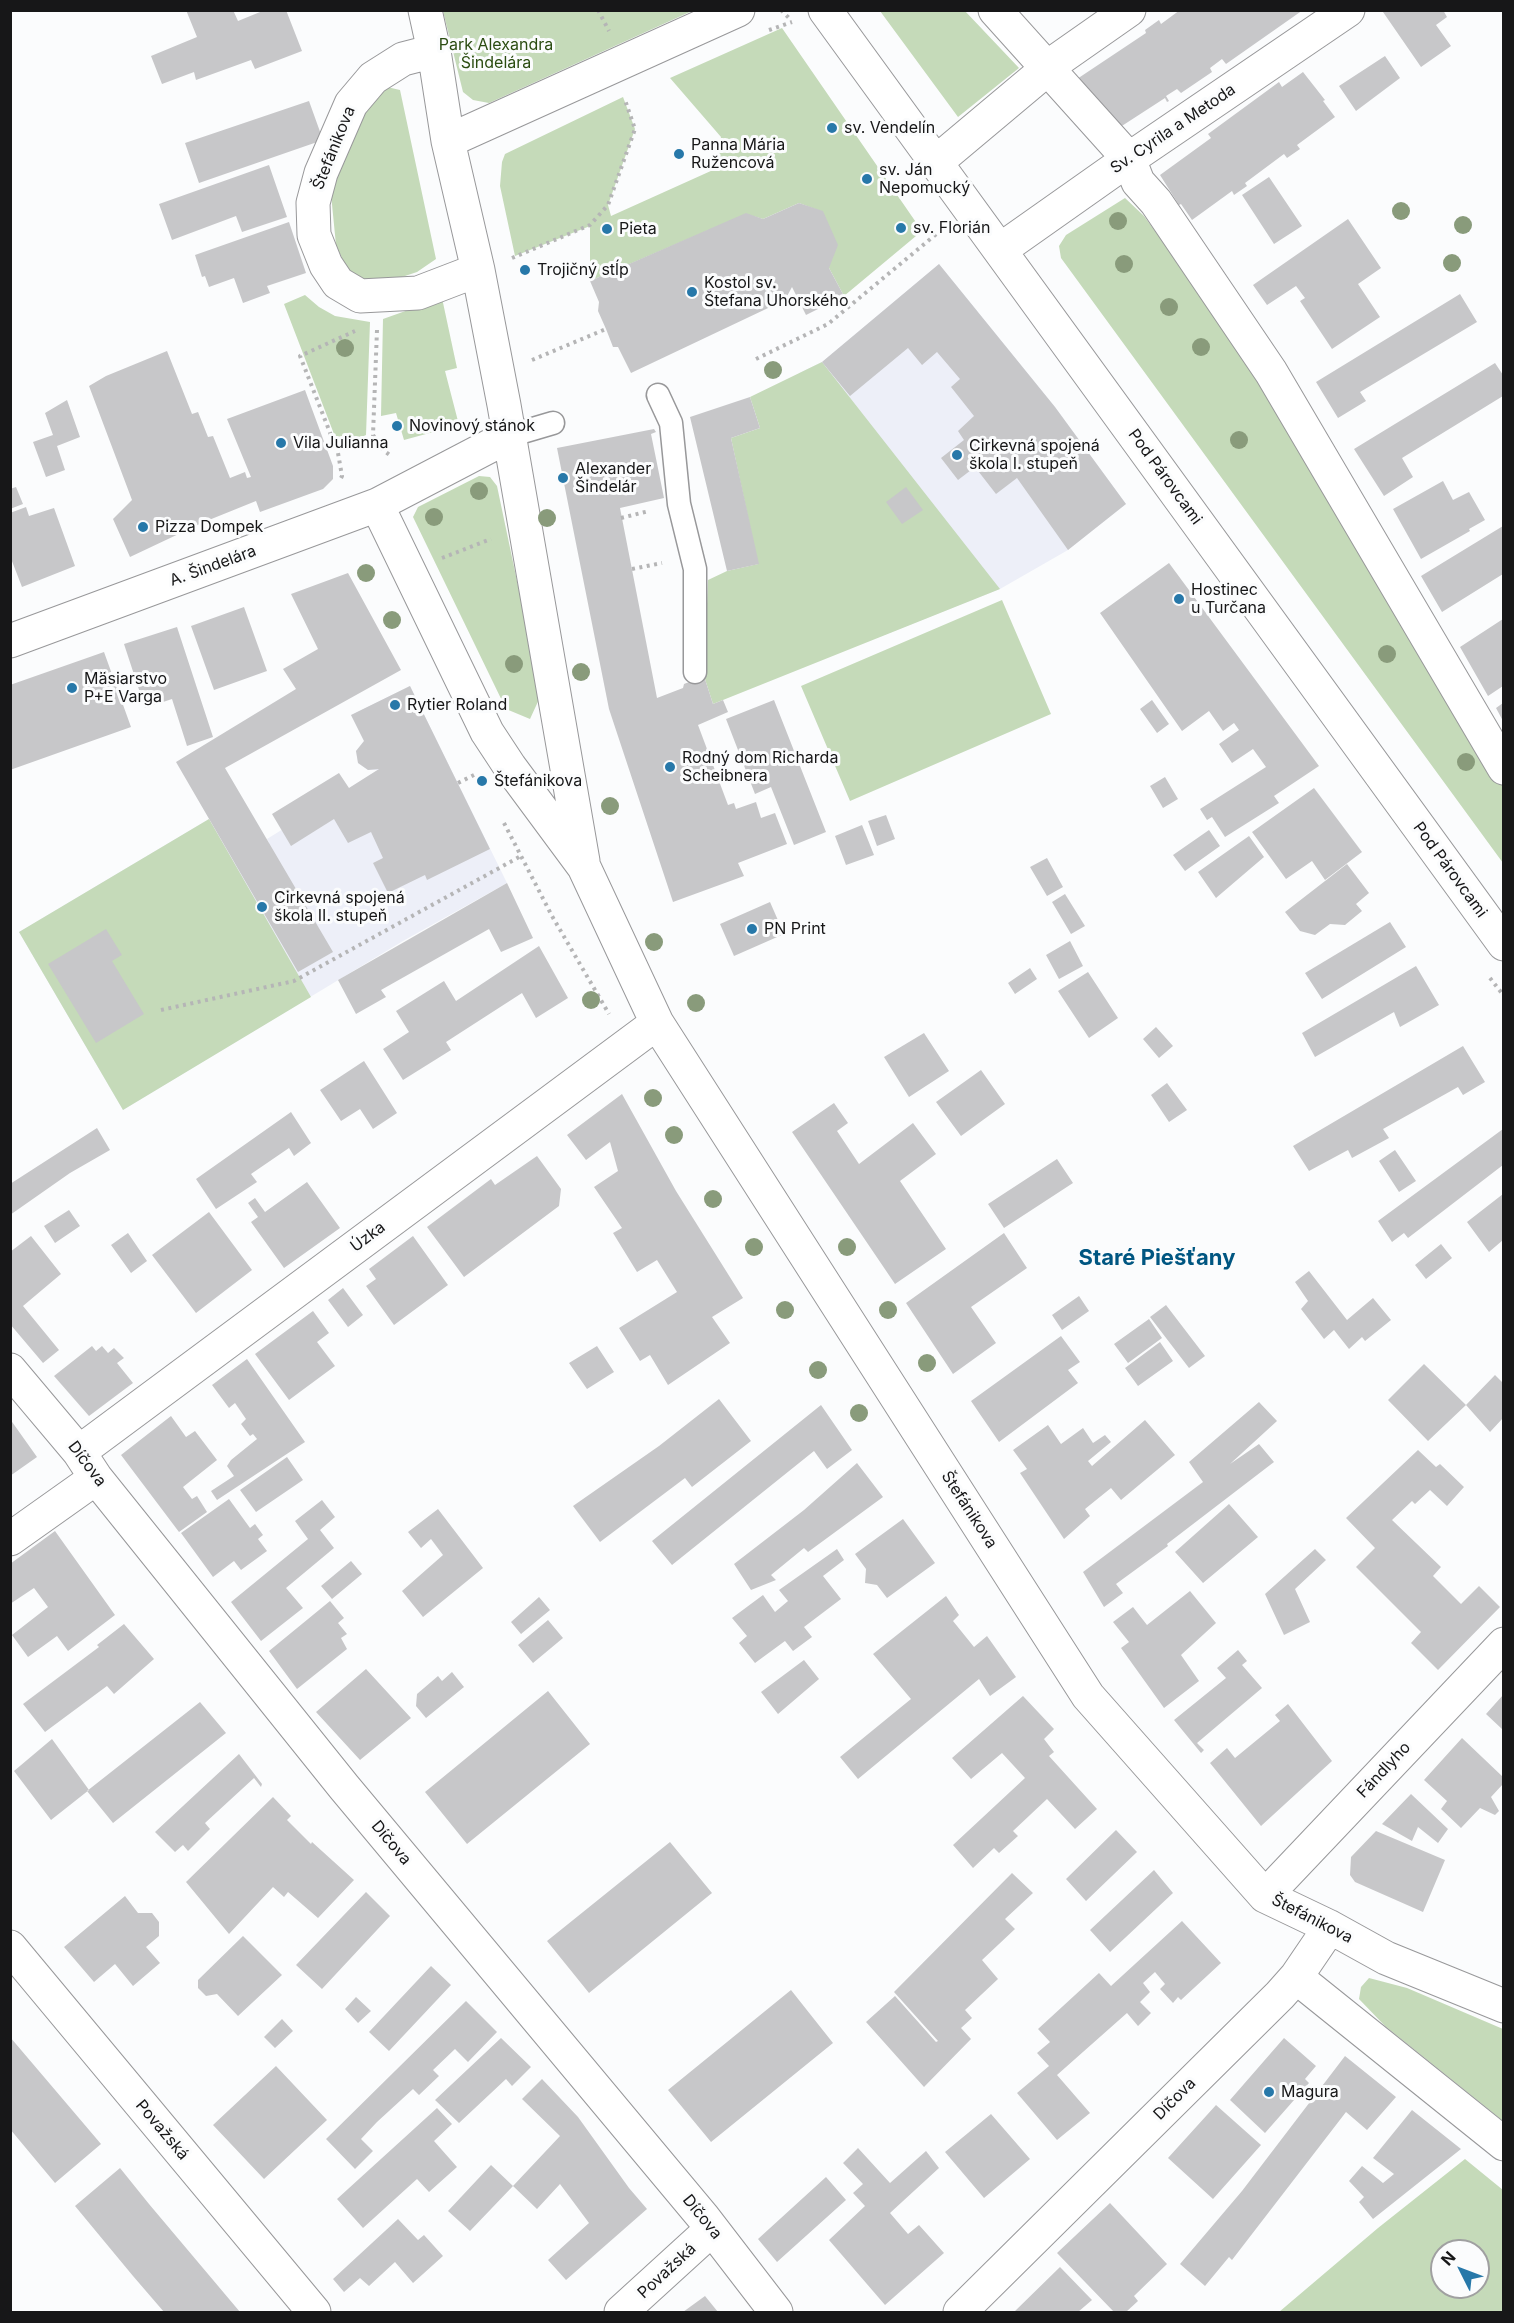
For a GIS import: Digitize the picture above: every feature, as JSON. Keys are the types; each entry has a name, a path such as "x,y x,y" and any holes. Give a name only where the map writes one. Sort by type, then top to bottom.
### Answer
{"street":[{"name":"Štefánikova","path":"425,10 448,141 492,266 509,436 584,867"},
{"path":"448,141 738,10"},
{"name":"Pod Párovcami","path":"825,10 1503,944"},
{"path":"995,10 1129,159 1138,182 1156,202 1271,372 1503,768"},
{"path":"935,163 1047,69 1129,10"},
{"name":"Sv. Cyrila a Metoda","path":"1000,250 1348,10"},
{"name":"Štefánikova","path":"434,51 403,59 373,78 351,104 321,173 313,203 314,235 326,265 338,283 379,308 492,266"},
{"name":"A. Šindelára","path":"10,641 377,505 509,436"},
{"name":"Štefánikova","path":"377,505 488,732 510,767 584,867 657,1023 1088,1696 1265,1896 1330,1927 1386,1958 1503,2006"},
{"name":"Úzka","path":"10,1539 87,1465 657,1023"},
{"name":"Díčova","path":"10,1370 344,1787 712,2229 776,2313"},
{"name":"Fándlyho","path":"1265,1896 1503,1644"},
{"name":"Díčova","path":"960,2313 1296,1977 1330,1927"},
{"name":"Považská","path":"10,1947 314,2313"},
{"path":"1296,1977 1503,2144"},
{"name":"Považská","path":"621,2313 712,2229"}],"lane":[{"path":"658,395 671,423 679,504 695,569 695,672"},
{"path":"509,436 553,423"}],"path":[{"path":"598,10 611,35"},
{"path":"781,10 798,30"},
{"path":"760,34 791,21"},
{"path":"492,266 590,225 608,205 636,129 622,93"},
{"path":"935,223 946,239"},
{"path":"756,359 828,324 940,231"},
{"path":"379,308 374,435 383,450 391,456 403,456"},
{"path":"337,485 342,476 338,453 300,356 379,308"},
{"path":"526,351 528,362 606,329"},
{"path":"438,559 501,534"},
{"path":"458,783 478,773 482,781"},
{"path":"501,819 612,1020"},
{"path":"161,1010 294,981 521,856"},
{"path":"1489,977 1503,996"}],"shaded area":[{"name":"Cirkevná spojená škola I. stupeň","path":"939,264 1055,407 1126,504 1068,550 1000,589 877,638 799,373 822,362"},
{"name":"Cirkevná spojená škola II. stupeň","path":"410,686 507,883 403,941 123,1110 19,932 209,819 235,863 269,843 267,839 378,770 368,770 358,763 356,751 364,741 351,715"}],"green space":[{"name":"Park Alexandra Šindelára","path":"443,10 692,11 489,103 473,100 463,92"},
{"path":"880,11 965,11 1019,68 958,117"},
{"path":"782,28 922,231 844,296 829,268 823,212 799,203 763,219 746,214 590,281 590,226 515,256 500,186 505,154 623,97 635,129 608,205 611,216 713,170 721,137 670,78"},
{"path":"387,87 400,90 436,259 417,272 378,285 350,276 336,245 330,184 365,101"},
{"path":"1125,198 1144,216 1264,380 1503,786 1503,863 1061,258 1059,246 1066,235"},
{"path":"305,295 319,307 335,316 370,322 366,435 339,447 284,304"},
{"path":"442,298 457,368 445,371 459,425 404,440 396,413 381,416 383,319"},
{"path":"822,362 1000,589 713,704 704,676 708,580 727,571 758,564 731,438 760,428 750,397"},
{"path":"479,476 490,477 497,486 541,695 530,719 506,709 413,517 418,507"},
{"path":"1002,600 1051,714 850,801 801,686"},
{"path":"209,819 311,997 123,1110 19,932"},
{"path":"1369,1978 1407,1988 1503,2029 1503,2121 1385,2026 1359,1999 1361,1987"},
{"path":"1465,2159 1503,2190 1503,2312 1279,2312 1378,2228"}],"building":[{"path":"186,10 233,10 238,21 265,10 286,10 302,51 255,69 251,60 196,80 194,72 162,84 151,56 197,37"},
{"path":"1180,10 1303,10 1226,64 1222,59 1210,68 1212,72 1181,93 1177,89 1166,96 1169,101 1167,102 1165,98 1111,133 1077,79 1146,33 1145,30 1159,20 1161,24"},
{"path":"1385,10 1443,10 1447,17 1436,25 1451,46 1421,67 1383,12"},
{"path":"1385,56 1400,78 1356,111 1339,86"},
{"path":"1303,72 1335,117 1297,145 1300,149 1287,158 1284,154 1245,183 1247,186 1234,195 1232,191 1192,220 1181,204 1179,205 1160,175 1211,138 1208,134 1279,82 1282,87"},
{"path":"309,101 323,140 199,183 185,143"},
{"path":"269,165 287,217 242,232 236,216 172,240 159,204"},
{"path":"1269,177 1302,226 1274,244 1242,195"},
{"name":"Kostol sv. Štefana Uhorského","path":"799,203 823,211 838,245 829,268 844,296 806,315 792,287 785,300 631,373 618,347 613,347 598,311 599,302 590,281 746,213 763,219"},
{"path":"1348,219 1381,268 1358,284 1380,317 1332,349 1300,301 1305,298 1296,286 1267,305 1253,285"},
{"path":"289,222 306,273 267,286 270,293 243,303 234,278 209,287 205,276 202,277 195,255"},
{"path":"939,264 1055,407 1126,504 1068,550 1017,478 996,494 975,467 958,480 941,458 964,440 958,431 974,416 951,387 960,379 937,352 922,365 908,348 850,396 822,362"},
{"path":"1460,294 1477,322 1360,392 1366,401 1338,418 1316,382"},
{"path":"167,351 192,414 198,412 208,437 213,436 230,478 245,472 247,478 251,477 227,419 305,390 333,466 333,479 323,489 260,512 256,501 204,522 130,557 113,519 132,500 89,386 106,376"},
{"path":"1495,363 1503,375 1503,396 1402,458 1413,477 1384,496 1354,449"},
{"path":"750,397 760,428 731,438 759,564 727,571 690,417"},
{"path":"67,400 80,437 57,446 65,470 46,477 33,442 53,435 45,413"},
{"path":"654,429 656,432 651,434 664,498 620,508 657,698 683,688 684,684 704,676 713,704 723,700 728,712 698,725 728,805 734,803 736,809 756,802 761,818 775,813 787,844 738,863 744,876 673,902 609,709 557,448"},
{"path":"1443,481 1453,500 1469,492 1485,520 1421,559 1393,509"},
{"path":"16,487 23,504 10,509 10,489"},
{"path":"906,487 923,510 902,524 886,502"},
{"path":"26,507 29,516 54,508 75,566 22,587 10,556 10,523 12,523 10,513"},
{"path":"1503,526 1503,574 1442,612 1421,576"},
{"path":"1169,563 1319,766 1274,796 1279,803 1225,837 1212,817 1207,820 1200,809 1266,767 1253,749 1232,763 1219,744 1239,730 1234,723 1223,731 1209,711 1182,731 1100,613"},
{"path":"348,573 401,670 225,768 333,952 298,972 176,762 296,689 283,669 318,649 291,594"},
{"path":"244,607 267,671 214,690 191,626"},
{"path":"1503,619 1503,686 1488,696 1460,647"},
{"path":"177,627 213,737 187,746 172,699 145,708 124,644"},
{"path":"104,652 131,727 10,770 10,685"},
{"path":"410,686 490,849 427,880 425,875 388,893 373,863 383,858 371,832 348,843 334,819 291,846 272,814 339,773 349,788 379,769 368,770 358,763 356,751 364,741 351,715"},
{"path":"774,700 826,832 794,845 771,787 755,794 726,719"},
{"path":"1152,700 1169,724 1157,733 1140,709"},
{"path":"1503,703 1503,721 1496,708"},
{"path":"1165,777 1178,799 1163,808 1150,786"},
{"path":"1314,788 1362,852 1325,880 1312,861 1286,879 1252,832"},
{"path":"886,815 895,839 877,846 868,821"},
{"path":"862,825 874,855 846,865 835,836"},
{"path":"1209,830 1220,846 1185,871 1173,855"},
{"path":"1249,836 1264,857 1216,898 1198,872"},
{"path":"1047,858 1063,887 1047,896 1030,867"},
{"path":"1347,864 1369,893 1356,904 1362,911 1345,925 1330,924 1315,935 1300,931 1285,912"},
{"path":"507,883 533,938 501,952 489,929 381,990 386,997 356,1014 338,980"},
{"path":"1065,894 1085,926 1071,934 1052,902"},
{"name":"PN Print","path":"770,902 784,934 734,956 720,924"},
{"path":"1390,922 1406,947 1322,999 1305,973"},
{"path":"106,929 122,955 112,961 144,1014 96,1043 48,964"},
{"path":"1070,941 1083,966 1059,979 1046,955"},
{"path":"539,946 568,998 536,1018 522,993 446,1042 451,1050 403,1080 383,1049 409,1032 396,1011 444,981 456,1001"},
{"path":"1416,966 1439,1005 1400,1027 1394,1012 1315,1057 1302,1033"},
{"path":"1030,968 1037,979 1015,994 1008,983"},
{"path":"1088,972 1118,1018 1089,1038 1058,991"},
{"path":"1156,1027 1173,1046 1159,1058 1143,1039"},
{"path":"924,1033 949,1071 909,1097 884,1057"},
{"path":"1463,1046 1485,1082 1463,1095 1458,1087 1383,1129 1389,1138 1352,1158 1348,1150 1309,1171 1293,1146"},
{"path":"364,1061 397,1113 373,1129 360,1109 341,1121 320,1090"},
{"path":"981,1070 1005,1104 961,1136 936,1102"},
{"path":"1167,1083 1187,1110 1169,1122 1151,1095"},
{"path":"622,1094 676,1191 743,1298 712,1317 730,1343 668,1385 650,1355 640,1361 619,1328 677,1292 657,1260 637,1272 613,1233 622,1228 594,1187 618,1171 610,1142 586,1160 567,1135"},
{"path":"834,1103 848,1123 837,1131 859,1164 913,1123 936,1154 900,1181 946,1249 895,1284 792,1132"},
{"path":"291,1112 311,1143 294,1156 289,1148 251,1174 257,1182 216,1209 196,1179"},
{"path":"97,1128 110,1150 70,1173 10,1215 10,1184"},
{"path":"1503,1129 1503,1165 1408,1238 1404,1233 1392,1242 1378,1221"},
{"path":"1395,1150 1416,1181 1399,1192 1379,1161"},
{"path":"537,1156 561,1189 559,1206 464,1277 427,1227 491,1179 495,1185"},
{"path":"1057,1159 1073,1183 1004,1228 988,1204"},
{"path":"307,1182 340,1228 284,1268 251,1222 258,1217 248,1203 255,1198 265,1212"},
{"path":"1503,1194 1503,1240 1489,1252 1467,1222"},
{"path":"69,1210 80,1226 55,1243 44,1226"},
{"path":"209,1212 252,1270 196,1313 152,1255"},
{"path":"128,1233 147,1261 131,1273 111,1245"},
{"path":"1004,1233 1027,1268 971,1307 996,1343 953,1374 906,1303"},
{"path":"31,1236 61,1274 23,1306 59,1350 43,1363 10,1324 10,1252"},
{"path":"413,1236 448,1285 394,1325 366,1286 376,1279 369,1269"},
{"path":"1441,1244 1452,1258 1426,1279 1415,1265"},
{"path":"1309,1271 1347,1320 1373,1298 1391,1320 1365,1341 1362,1337 1349,1349 1334,1330 1324,1339 1301,1309 1308,1301 1295,1282"},
{"path":"343,1288 363,1315 348,1327 328,1300"},
{"path":"1079,1296 1089,1311 1062,1330 1052,1315"},
{"path":"1166,1305 1205,1356 1189,1368 1150,1317"},
{"path":"313,1311 329,1333 317,1342 335,1366 289,1400 255,1354"},
{"path":"1149,1319 1162,1338 1128,1363 1114,1344"},
{"path":"1061,1336 1080,1362 1068,1370 1078,1383 999,1442 971,1401"},
{"path":"1160,1342 1173,1361 1138,1386 1125,1368"},
{"path":"92,1346 96,1351 102,1346 108,1353 114,1348 124,1358 117,1363 133,1383 89,1416 54,1376"},
{"path":"597,1346 614,1372 587,1389 569,1363"},
{"path":"247,1359 305,1442 217,1500 211,1491 234,1476 227,1466 257,1439 253,1434 250,1436 241,1424 246,1419 235,1403 229,1408 212,1385"},
{"path":"1424,1364 1466,1405 1428,1441 1388,1400"},
{"path":"1495,1375 1503,1383 1503,1418 1490,1432 1466,1405"},
{"path":"719,1399 751,1441 692,1487 685,1478 600,1542 573,1506 659,1446"},
{"path":"1259,1402 1277,1421 1230,1464 1259,1444 1274,1462 1116,1584 1123,1593 1104,1607 1083,1572 1203,1482 1189,1462"},
{"path":"821,1405 852,1450 827,1469 814,1451 672,1565 652,1541"},
{"path":"171,1416 186,1437 195,1431 217,1460 183,1487 192,1499 197,1496 207,1512 179,1532 121,1455"},
{"path":"10,1419 37,1457 10,1476"},
{"path":"1145,1420 1175,1455 1121,1500 1111,1488 1085,1509 1090,1516 1064,1539 1020,1473 1027,1469 1013,1450 1048,1425 1061,1444 1083,1428 1093,1443 1105,1435 1111,1442 1088,1461 1092,1466"},
{"path":"1418,1450 1436,1467 1440,1464 1464,1487 1447,1506 1430,1490 1415,1504 1412,1501 1392,1520 1441,1567 1433,1576 1461,1604 1479,1586 1500,1607 1438,1670 1411,1643 1421,1632 1356,1567 1375,1548 1346,1518"},
{"path":"287,1457 303,1480 256,1512 240,1490"},
{"path":"857,1463 883,1497 808,1552 804,1548 771,1575 776,1580 751,1590 734,1564 804,1510"},
{"path":"229,1499 250,1528 255,1524 263,1535 258,1539 267,1551 241,1570 234,1561 213,1577 181,1533"},
{"path":"322,1500 335,1517 320,1530 334,1548 286,1588 303,1608 261,1641 231,1602 308,1539 295,1521"},
{"path":"1229,1504 1258,1537 1203,1583 1175,1552"},
{"path":"438,1509 483,1568 423,1617 402,1591 443,1555 431,1539 421,1548 408,1532"},
{"path":"903,1519 935,1563 887,1598 877,1585 865,1583 866,1569 855,1554"},
{"path":"55,1531 115,1615 68,1651 57,1636 28,1657 12,1635 48,1607 34,1588 10,1604 10,1564"},
{"path":"837,1549 844,1560 823,1576 841,1599 804,1627 812,1637 793,1651 785,1641 755,1663 739,1643 747,1636 732,1618 763,1595 775,1612 788,1601 779,1590"},
{"path":"1315,1549 1326,1560 1295,1589 1310,1622 1284,1635 1265,1594"},
{"path":"351,1561 362,1574 332,1599 321,1586"},
{"path":"1190,1591 1216,1623 1181,1655 1199,1681 1164,1708 1121,1648 1129,1642 1113,1622 1133,1607 1147,1625"},
{"path":"946,1596 959,1615 953,1621 974,1647 987,1636 1016,1677 990,1696 979,1679 858,1779 840,1757 911,1699 873,1654"},
{"path":"539,1597 550,1610 521,1634 511,1622"},
{"path":"330,1601 344,1618 338,1623 347,1634 341,1638 347,1649 297,1689 269,1651"},
{"path":"548,1620 563,1638 533,1663 518,1645"},
{"path":"124,1624 154,1659 114,1694 107,1686 45,1732 23,1704 99,1647 97,1645"},
{"path":"1238,1650 1247,1661 1242,1665 1262,1688 1197,1743 1204,1750 1201,1753 1174,1720 1226,1678 1217,1668"},
{"path":"804,1660 819,1679 778,1714 761,1692"},
{"path":"366,1669 411,1718 360,1760 316,1712"},
{"path":"452,1672 464,1687 426,1718 416,1706 417,1694 438,1676 442,1681"},
{"path":"548,1691 590,1744 467,1844 425,1792"},
{"path":"1503,1695 1503,1730 1486,1714"},
{"path":"1023,1696 1054,1729 1044,1739 1054,1752 1049,1756 1097,1809 1075,1829 1047,1799 1013,1831 1018,1836 999,1853 994,1848 973,1868 953,1845 1025,1778 1002,1753 971,1779 952,1758"},
{"path":"200,1702 226,1733 113,1823 87,1791"},
{"path":"1288,1704 1332,1761 1261,1826 1210,1763 1227,1748 1235,1758 1280,1721 1275,1715"},
{"path":"1462,1738 1503,1777 1503,1784 1491,1797 1499,1811 1495,1815 1480,1808 1461,1828 1441,1809 1447,1801 1424,1780"},
{"path":"52,1739 89,1790 51,1820 14,1771"},
{"path":"239,1754 262,1784 261,1787 254,1778 205,1823 210,1829 188,1851 183,1845 175,1852 155,1832"},
{"path":"1411,1794 1448,1829 1438,1843 1418,1827 1412,1841 1382,1824"},
{"path":"273,1797 291,1816 287,1820 311,1844 312,1842 354,1880 318,1918 288,1892 284,1897 273,1887 229,1934 186,1882"},
{"path":"1116,1830 1137,1852 1086,1901 1066,1879"},
{"path":"1376,1831 1445,1860 1423,1912 1355,1882 1350,1875 1351,1857"},
{"path":"670,1842 712,1893 589,1993 547,1941"},
{"path":"1154,1870 1173,1893 1110,1952 1090,1930"},
{"path":"1012,1873 1033,1893 1005,1919 1015,1929 982,1960 998,1979 965,2010 972,2018 961,2028 971,2039 924,2087 866,2022 895,1996 936,2042 938,2041 894,1992"},
{"path":"366,1892 390,1916 322,1989 296,1965"},
{"path":"125,1896 138,1913 152,1913 159,1922 159,1936 146,1947 160,1963 133,1986 115,1964 94,1982 64,1947"},
{"path":"1182,1921 1221,1963 1181,2000 1178,1997 1173,2003 1160,1989 1165,1984 1155,1972 1143,1983 1150,1992 1140,2002 1151,2013 1138,2026 1127,2013 1057,2075 1090,2113 1057,2140 1017,2093 1049,2066 1037,2053 1050,2042 1038,2029 1099,1973 1111,1986"},
{"path":"243,1936 282,1975 238,2016 217,1994 206,1996 198,1988 198,1980"},
{"path":"431,1966 451,1985 389,2051 369,2032"},
{"path":"791,1990 833,2043 711,2142 668,2090"},
{"path":"356,1997 371,2011 358,2023 345,2009"},
{"path":"466,2001 497,2032 468,2062 455,2049 433,2070 439,2076 419,2095 413,2089 377,2122 361,2139 373,2151 355,2169 326,2139"},
{"path":"282,2019 293,2031 275,2048 264,2037"},
{"path":"10,2037 101,2144 55,2183 10,2129"},
{"path":"501,2038 531,2067 512,2086 506,2079 459,2123 435,2100"},
{"name":"Magura","path":"1284,2038 1316,2066 1305,2079 1309,2083 1265,2133 1230,2100"},
{"path":"1345,2056 1396,2097 1367,2130 1346,2112 1232,2260 1229,2257 1205,2286 1180,2264 1242,2191"},
{"path":"276,2066 327,2120 264,2179 213,2125"},
{"path":"542,2079 578,2117 629,2188 647,2209 566,2280 548,2260 589,2223 560,2184 537,2209 513,2186 560,2136 522,2099"},
{"path":"1216,2105 1261,2145 1213,2199 1168,2158"},
{"path":"437,2108 452,2124 434,2141 457,2167 429,2192 417,2179 363,2228 337,2199"},
{"path":"1412,2110 1461,2149 1373,2219 1359,2202 1364,2197 1349,2181 1362,2166 1383,2183 1394,2174 1373,2158"},
{"path":"991,2114 1030,2159 984,2198 945,2152"},
{"path":"858,2148 890,2183 926,2151 939,2168 890,2213 908,2234 919,2225 944,2253 885,2305 829,2240 865,2206 853,2193 863,2184 843,2163"},
{"path":"491,2165 513,2186 470,2231 448,2211"},
{"path":"120,2168 240,2312 164,2312 133,2276 75,2206"},
{"path":"826,2177 846,2200 777,2262 758,2239"},
{"path":"1110,2203 1167,2264 1134,2296 1138,2301 1126,2312 1114,2312 1057,2253"},
{"path":"398,2219 418,2240 424,2235 443,2256 413,2283 395,2262 369,2286 360,2278 344,2292 333,2279"},
{"path":"1060,2267 1092,2300 1078,2312 1014,2312"},
{"path":"705,2296 718,2312 683,2312"}],"place":[{"name":"sv. Vendelín","path":"832,128"},
{"name":"Panna Mária Ružencová","path":"679,154"},
{"name":"sv. Ján Nepomucký","path":"867,179"},
{"name":"sv. Florián","path":"901,228"},
{"name":"Pieta","path":"607,229"},
{"name":"Trojičný stĺp","path":"525,270"},
{"name":"Kostol sv. Štefana Uhorského","path":"692,292"},
{"name":"Novinový stánok","path":"397,426"},
{"name":"Vila Julianna","path":"281,443"},
{"name":"Cirkevná spojená škola I. stupeň","path":"957,455"},
{"name":"Alexander Šindelár","path":"563,478"},
{"name":"Pizza Dompek","path":"143,527"},
{"name":"Hostinec u Turčana","path":"1179,599"},
{"name":"Mäsiarstvo P+E Varga","path":"72,688"},
{"name":"Rytier Roland","path":"395,705"},
{"name":"Rodný dom Richarda Scheibnera","path":"670,767"},
{"name":"Štefánikova","path":"482,781"},
{"name":"Cirkevná spojená škola II. stupeň","path":"262,907"},
{"name":"PN Print","path":"752,929"},
{"name":"Magura","path":"1269,2092"}],"district":[{"name":"Staré Piešťany","path":"1157,1258"}]}
